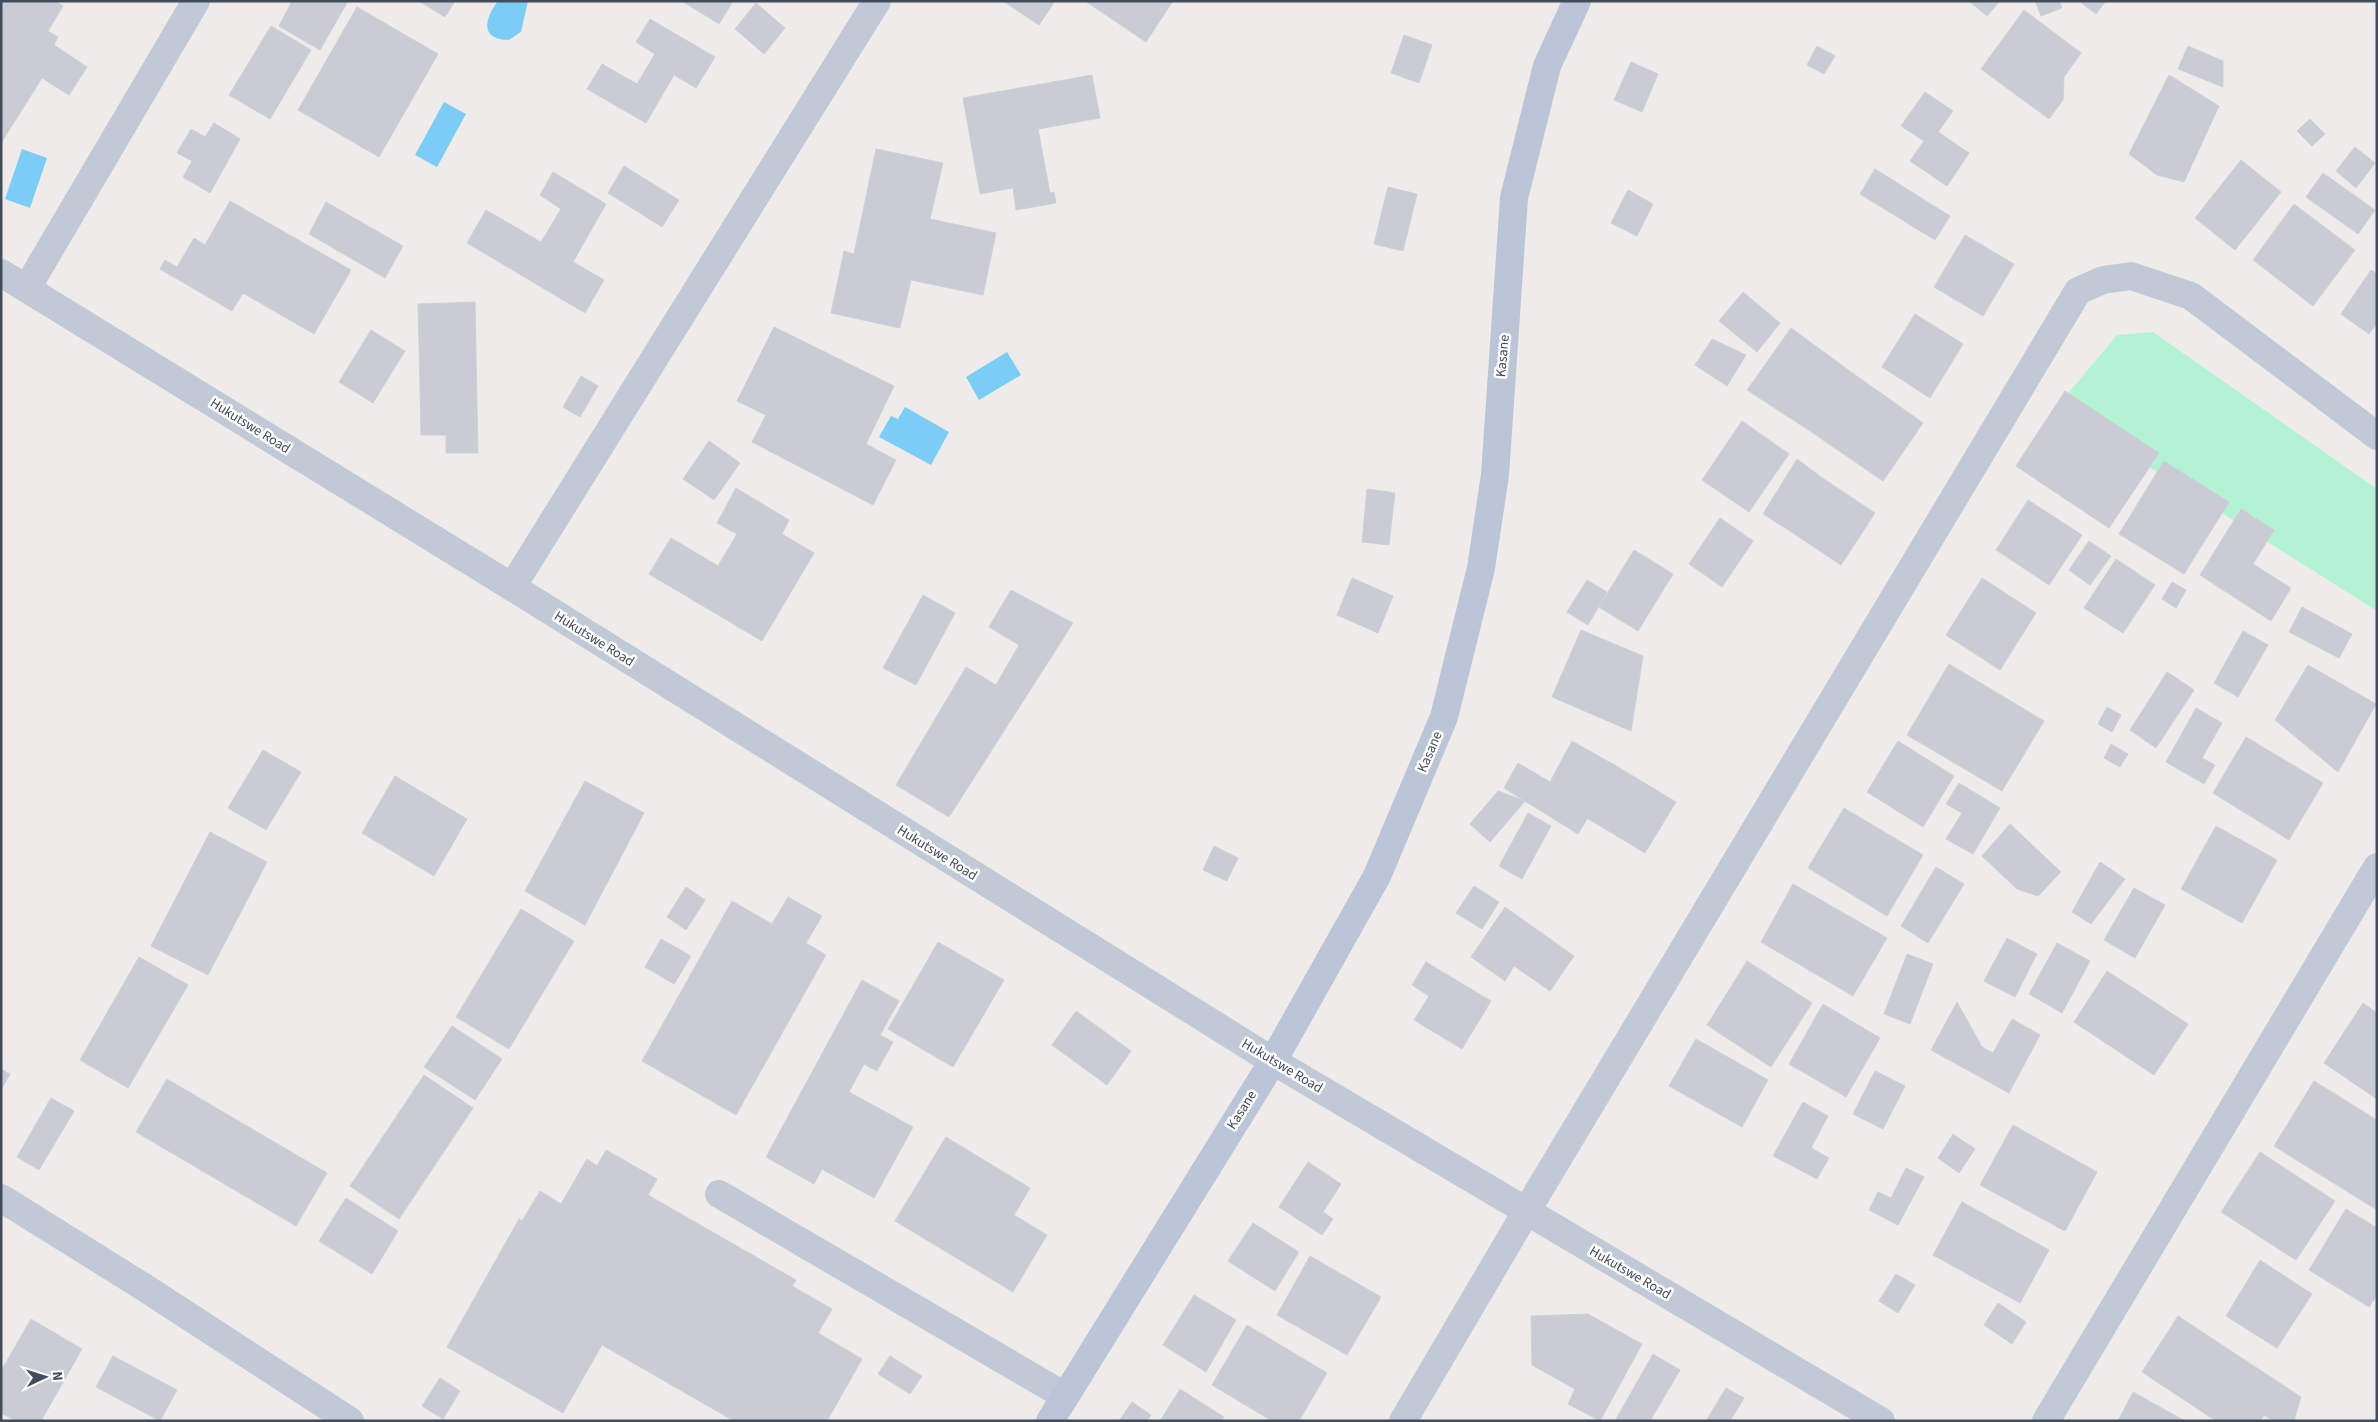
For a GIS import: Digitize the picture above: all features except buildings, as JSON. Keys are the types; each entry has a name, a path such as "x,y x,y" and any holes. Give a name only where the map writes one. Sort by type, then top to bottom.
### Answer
{"street":[{"path":"27,288 196,1"},
{"path":"512,587 877,1"},
{"name":"Kasane","path":"1050,1421 1273,1061 1377,876 1444,718 1481,568 1495,475 1514,198 1547,66 1577,1"},
{"name":"Hukutswe Road","path":"1,273 512,587 1273,1061 1882,1421"},
{"path":"1403,1421 1526,1212 2078,291 2103,280 2130,276 2191,296 2377,436"},
{"path":"2046,1421 2377,867"},
{"path":"719,1194 1065,1396"},
{"path":"1,1198 142,1286 350,1421"}],"green space":[{"path":"2153,332 2377,489 2377,611 2056,408 2117,335"}],"water":[{"path":"498,1 528,1 521,32 509,40 493,36 487,27 490,15"},
{"path":"444,102 466,114 437,167 415,155"},
{"path":"22,149 47,158 30,208 5,199"},
{"path":"1007,352 1021,375 979,400 966,377"},
{"path":"905,407 949,432 931,465 879,437 891,416 898,419"}]}
